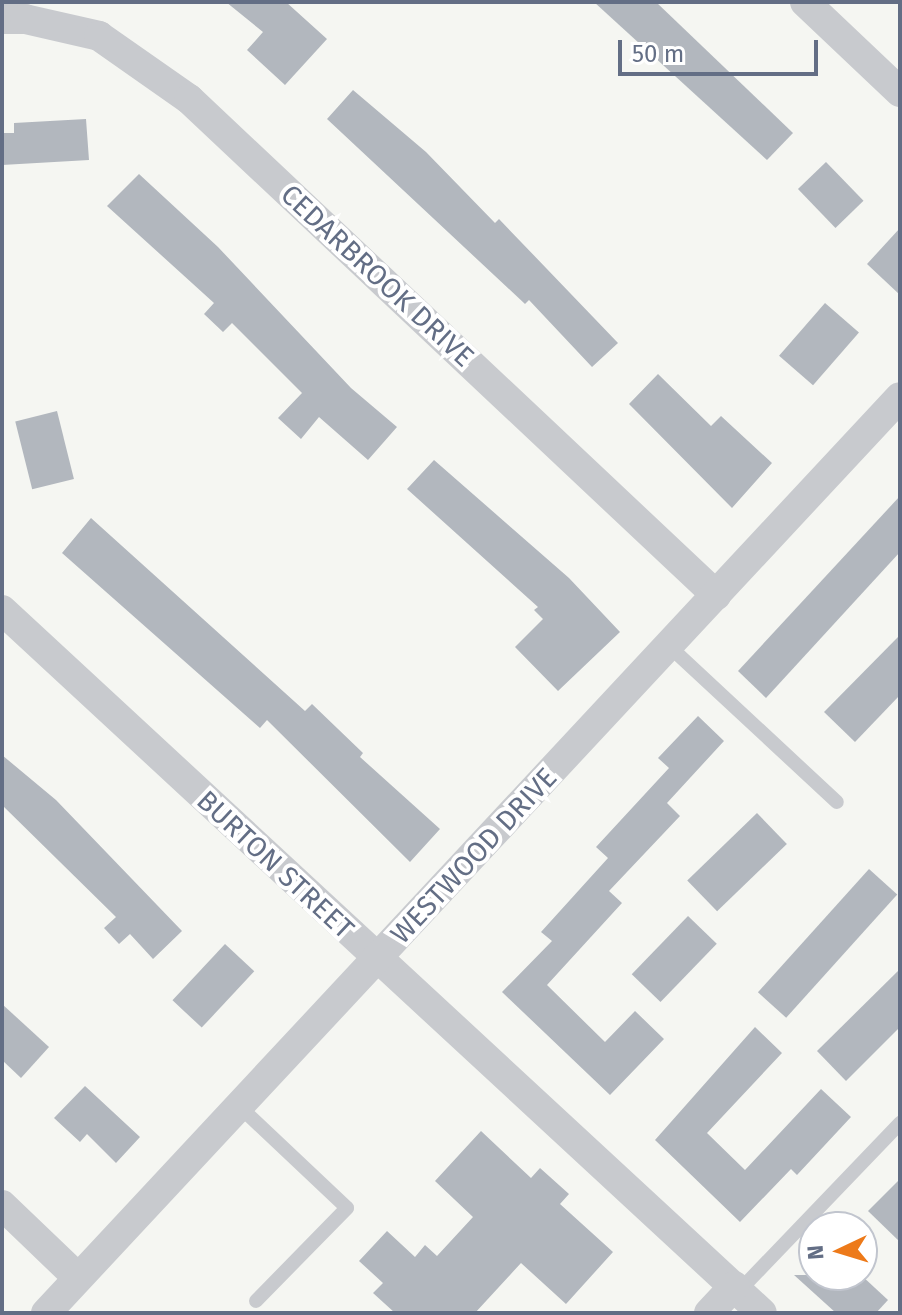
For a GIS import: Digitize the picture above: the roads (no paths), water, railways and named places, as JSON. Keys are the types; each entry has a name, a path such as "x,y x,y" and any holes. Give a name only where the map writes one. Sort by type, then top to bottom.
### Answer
{"street":[{"path":"805,2 900,92"},
{"name":"CEDARBROOK DRIVE","path":"2,19 25,19 99,36 189,99 716,595"},
{"name":"WESTWOOD DRIVE","path":"46,1313 900,397"},
{"name":"BURTON STREET","path":"2,610 377,961 762,1313"},
{"path":"2,1205 78,1278"},
{"path":"709,1313 736,1288"}],"lane":[{"path":"669,646 837,802"},
{"path":"240,1107 347,1208 256,1301"},
{"path":"736,1288 900,1123"}]}
